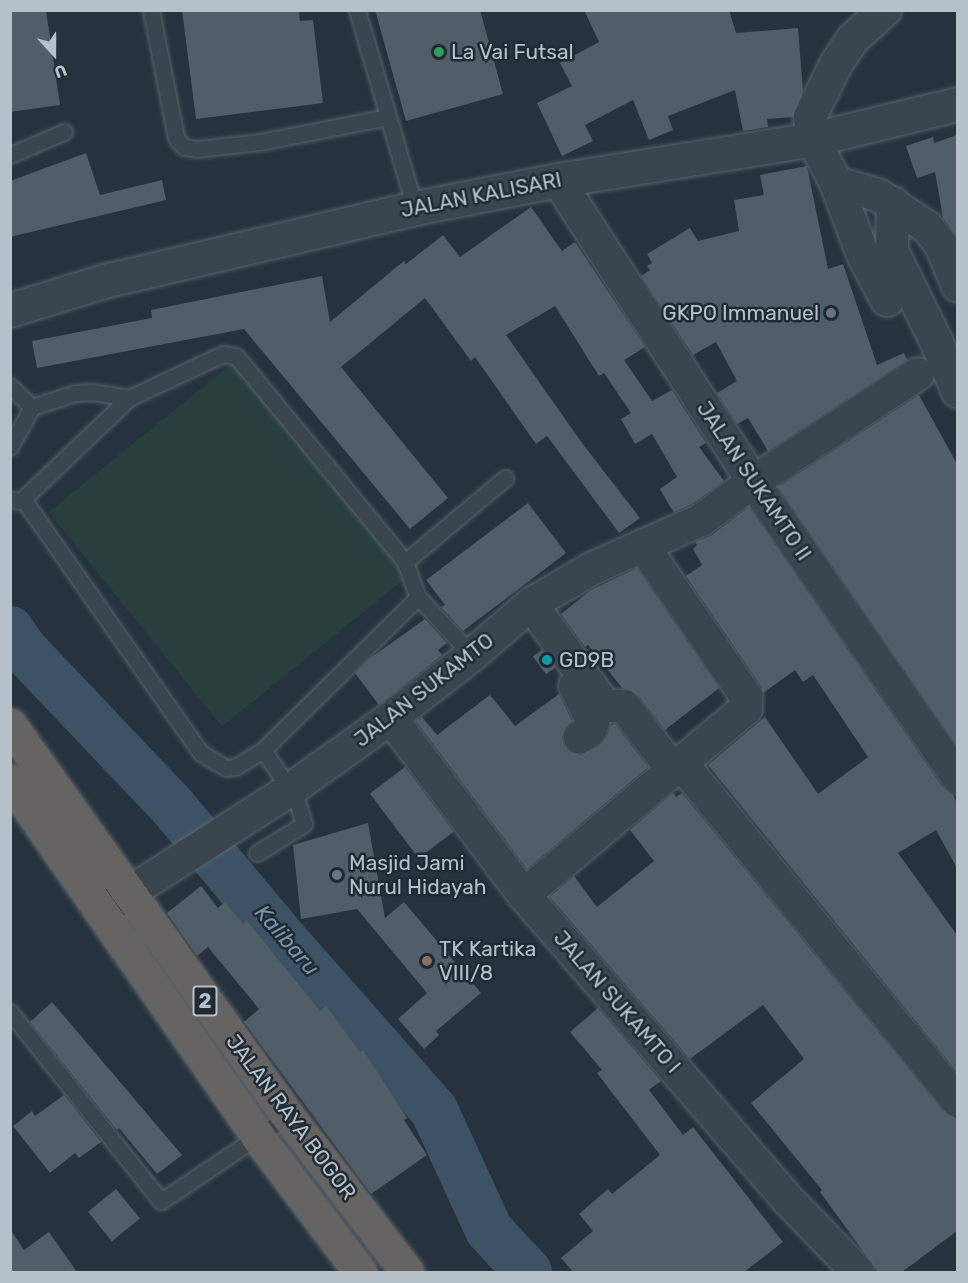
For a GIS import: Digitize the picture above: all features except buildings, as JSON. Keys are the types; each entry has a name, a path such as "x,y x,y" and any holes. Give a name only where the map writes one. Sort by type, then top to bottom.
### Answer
{"highway":[{"name":"JALAN RAYA BOGOR","path":"10,725 288,1116 407,1272"},
{"name":"JALAN RAYA BOGOR","path":"10,781 258,1137 360,1272"}],"street":[{"path":"885,10 853,39 836,64 810,117 864,257 887,300"},
{"name":"JALAN KALISARI","path":"10,310 104,281 415,208 558,180 818,138 957,104"},
{"name":"JALAN SUKAMTO II","path":"558,180 753,482 957,778"},
{"path":"836,183 879,195 927,227 941,245 957,286"},
{"path":"893,203 892,251 937,343 957,392"},
{"name":"JALAN SUKAMTO","path":"101,911 290,790 391,718 472,655 531,603 593,568 701,520 753,482 918,374"},
{"path":"524,895 746,709 746,696 644,547"},
{"path":"531,603 605,706 624,706 957,1101"},
{"path":"578,671 574,686 593,722 590,731 580,737"},
{"name":"JALAN SUKAMTO I","path":"391,718 473,806 524,895 788,1200 858,1272"}],"lane":[{"path":"151,10 176,138 184,147 196,149 260,142 388,117"},
{"path":"357,10 415,208"},
{"path":"10,155 64,132"},
{"path":"418,597 263,750 235,767 226,768 201,753 17,499 129,399 223,354 236,356 405,562 418,597 472,655"},
{"path":"10,386 32,407"},
{"path":"10,447 32,407 75,393 92,392 129,399"},
{"path":"405,562 505,478"},
{"path":"256,854 304,824 296,798 263,750"},
{"path":"10,1012 161,1201 288,1116"}],"green space":[{"path":"235,361 409,575 222,727 48,512"}],"waterway":[{"name":"Kalibaru","path":"10,630 24,650 173,807 277,932 434,1110 489,1230 528,1272"}],"place":[{"name":"La Vai Futsal","path":"439,52"},
{"name":"GKPO Immanuel","path":"831,313"},
{"name":"GD9B","path":"547,660"},
{"name":"Masjid Jami Nurul Hidayah","path":"337,875"},
{"name":"TK Kartika VIII/8","path":"427,961"}]}
